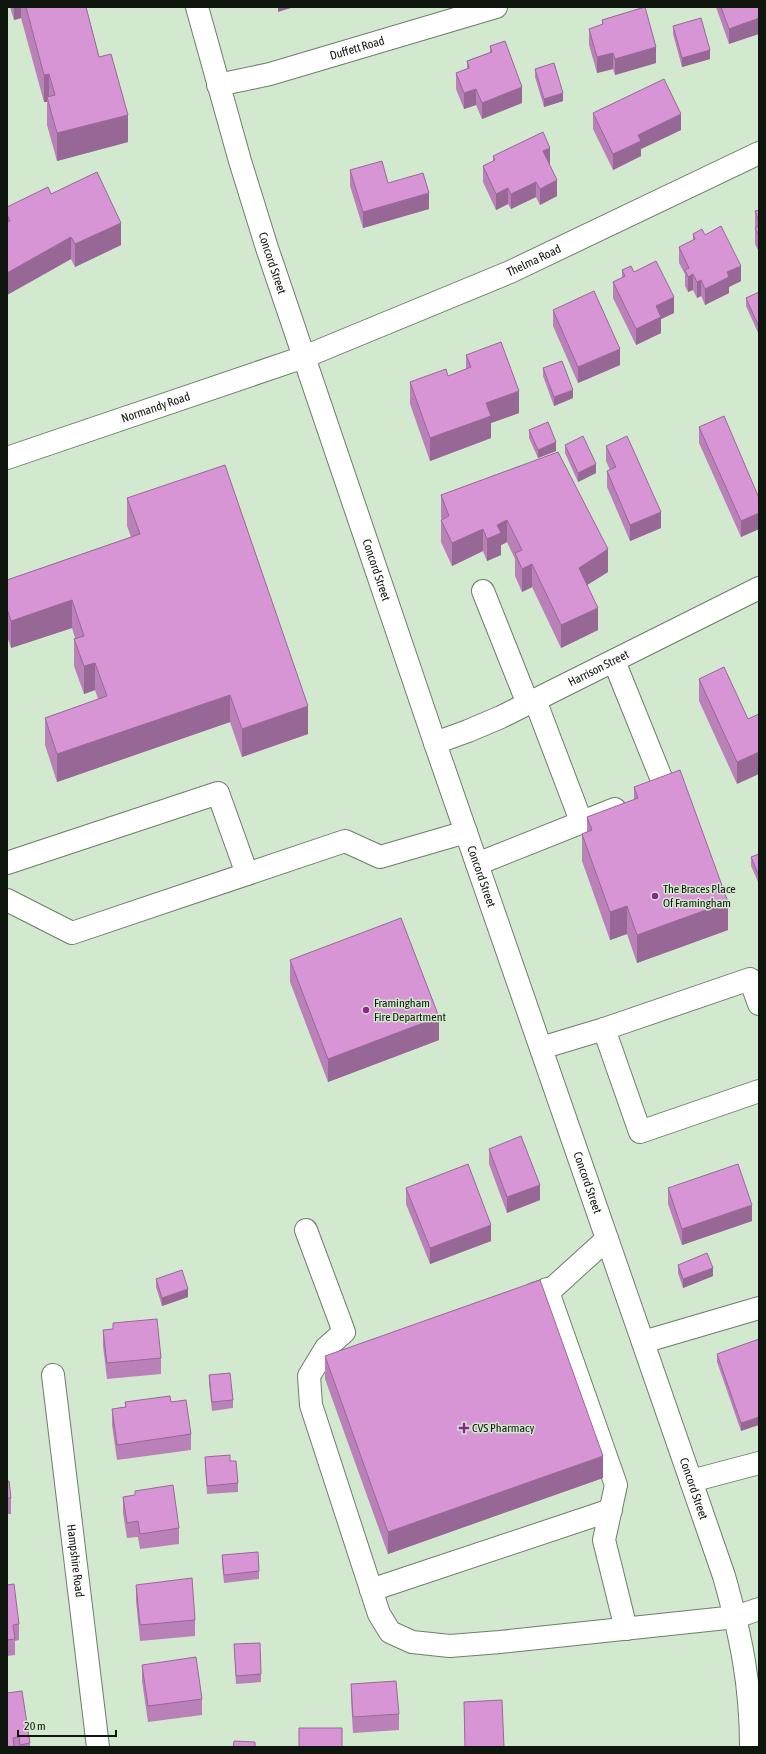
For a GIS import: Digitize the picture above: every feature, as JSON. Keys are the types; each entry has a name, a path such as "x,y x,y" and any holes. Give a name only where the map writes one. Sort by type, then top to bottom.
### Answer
{"main road":[{"name":"Concord Street","path":"197,7 218,85 267,248 435,743 722,1569 736,1617 745,1659 750,1701 751,1747"},
{"name":"Duffett Road","path":"218,85 270,74 496,7"},
{"name":"Thelma Road","path":"304,357 510,272 759,153"},
{"name":"Normandy Road","path":"7,458 304,357"},
{"name":"Harrison Street","path":"435,743 468,731 531,702 759,588"},
{"path":"483,591 581,821"},
{"path":"477,864 581,821 666,790 614,661"},
{"path":"7,863 218,793 247,874"},
{"path":"7,900 72,933 344,841 380,857 466,832"},
{"path":"541,1048 604,1029 750,979 759,1004"},
{"path":"604,1029 640,1132 759,1091"},
{"path":"306,1230 344,1332 326,1348 309,1376 311,1405 379,1614 390,1632 412,1642 450,1646 736,1617 759,1609"},
{"path":"517,1299 554,1288 607,1239"},
{"path":"547,1289 616,1485 604,1540 626,1629"},
{"path":"644,1342 759,1308"},
{"path":"316,1364 353,1352"},
{"name":"Hampshire Road","path":"53,1375 98,1747"},
{"path":"691,1481 759,1463"},
{"path":"371,1590 611,1510"}],"building":[{"path":"26,7 86,7 99,57 111,54 128,115 57,133 47,97 55,95 49,74 44,75"},
{"path":"645,7 656,47 615,59 613,53 597,57 589,29 603,24 602,20"},
{"path":"721,7 759,7 759,18 729,29"},
{"path":"701,18 710,50 682,58 673,26"},
{"path":"505,41 522,87 482,103 476,89 464,93 456,73 469,68 467,61 492,52 490,46"},
{"path":"554,63 563,93 544,99 535,69"},
{"path":"664,79 681,114 638,135 641,141 613,154 593,113"},
{"path":"543,132 550,148 543,151 557,180 540,189 536,182 511,194 508,188 496,194 483,166 495,160 493,156"},
{"path":"382,161 388,183 423,173 429,193 363,212 350,170"},
{"path":"97,172 121,223 75,244 71,237 7,273 7,222 10,221 7,215 7,207 48,187 51,194"},
{"path":"759,210 759,222 755,211"},
{"path":"721,226 741,266 727,272 729,277 705,289 701,280 697,282 693,274 688,277 685,270 689,268 679,247 695,239 693,234 702,229 705,235"},
{"path":"759,226 759,236 755,228"},
{"path":"656,261 674,297 656,306 661,317 636,329 613,282 625,276 622,270 631,266 634,272"},
{"path":"594,291 620,349 578,367 553,310"},
{"path":"759,292 759,327 746,298"},
{"path":"501,342 519,391 486,403 491,416 430,438 410,382 446,369 448,376 471,367 466,355"},
{"path":"562,361 573,390 554,397 543,368"},
{"path":"724,416 759,498 759,513 741,521 699,427"},
{"path":"548,422 556,442 538,450 529,430"},
{"path":"583,436 596,464 578,473 565,445"},
{"path":"627,436 661,512 630,525 607,471 616,467 606,446"},
{"path":"558,452 608,549 579,568 598,608 561,625 532,564 522,569 515,553 522,550 507,520 497,525 501,533 487,539 483,529 452,543 441,520 449,516 441,495"},
{"path":"225,465 308,706 242,729 230,695 57,754 45,718 107,696 95,663 84,666 74,639 84,636 72,600 11,621 7,609 7,580 140,534 127,498"},
{"path":"724,667 748,719 759,714 759,752 737,762 699,679"},
{"name":"The Braces Place Of Framingham","path":"680,770 728,902 637,935 627,906 610,912 582,834 592,830 587,817 638,798 634,787"},
{"path":"759,854 759,876 751,857"},
{"path":"401,918 439,1017 328,1059 290,960"},
{"path":"521,1136 540,1185 507,1197 489,1149"},
{"path":"468,1164 491,1225 430,1248 406,1188"},
{"path":"738,1164 752,1205 682,1229 668,1188"},
{"path":"707,1253 713,1268 683,1279 678,1265"},
{"path":"182,1270 188,1289 162,1298 156,1279"},
{"name":"CVS Pharmacy","path":"540,1280 603,1456 388,1532 325,1356"},
{"path":"157,1319 161,1358 107,1363 103,1330 113,1329 113,1323"},
{"path":"759,1339 759,1417 741,1423 717,1354"},
{"path":"230,1373 233,1400 212,1402 209,1375"},
{"path":"170,1396 171,1402 186,1400 191,1434 117,1445 112,1409 126,1407 125,1402"},
{"path":"230,1455 230,1461 236,1461 238,1483 207,1486 205,1457"},
{"path":"7,1481 9,1481 11,1498 7,1498"},
{"path":"173,1485 179,1528 140,1534 138,1521 127,1523 123,1497 135,1495 135,1491"},
{"path":"258,1552 259,1571 224,1575 222,1555"},
{"path":"192,1578 195,1620 140,1625 136,1585"},
{"path":"14,1584 19,1624 13,1625 15,1639 7,1640 7,1585"},
{"path":"260,1643 261,1674 236,1676 234,1644"},
{"path":"196,1657 202,1699 148,1706 142,1665"},
{"path":"396,1681 399,1714 353,1717 351,1684"},
{"path":"22,1691 30,1743 20,1745 19,1737 13,1738 14,1747 7,1747 7,1693"},
{"path":"502,1700 504,1747 465,1747 464,1702"},
{"path":"299,1728 342,1728 342,1747 299,1747"},
{"path":"234,1741 255,1742 255,1747 233,1747"}],"place":[{"name":"The Braces Place Of Framingham","path":"655,896"},
{"name":"Framingham Fire Department","path":"366,1010"},
{"name":"CVS Pharmacy","path":"464,1428"}]}
